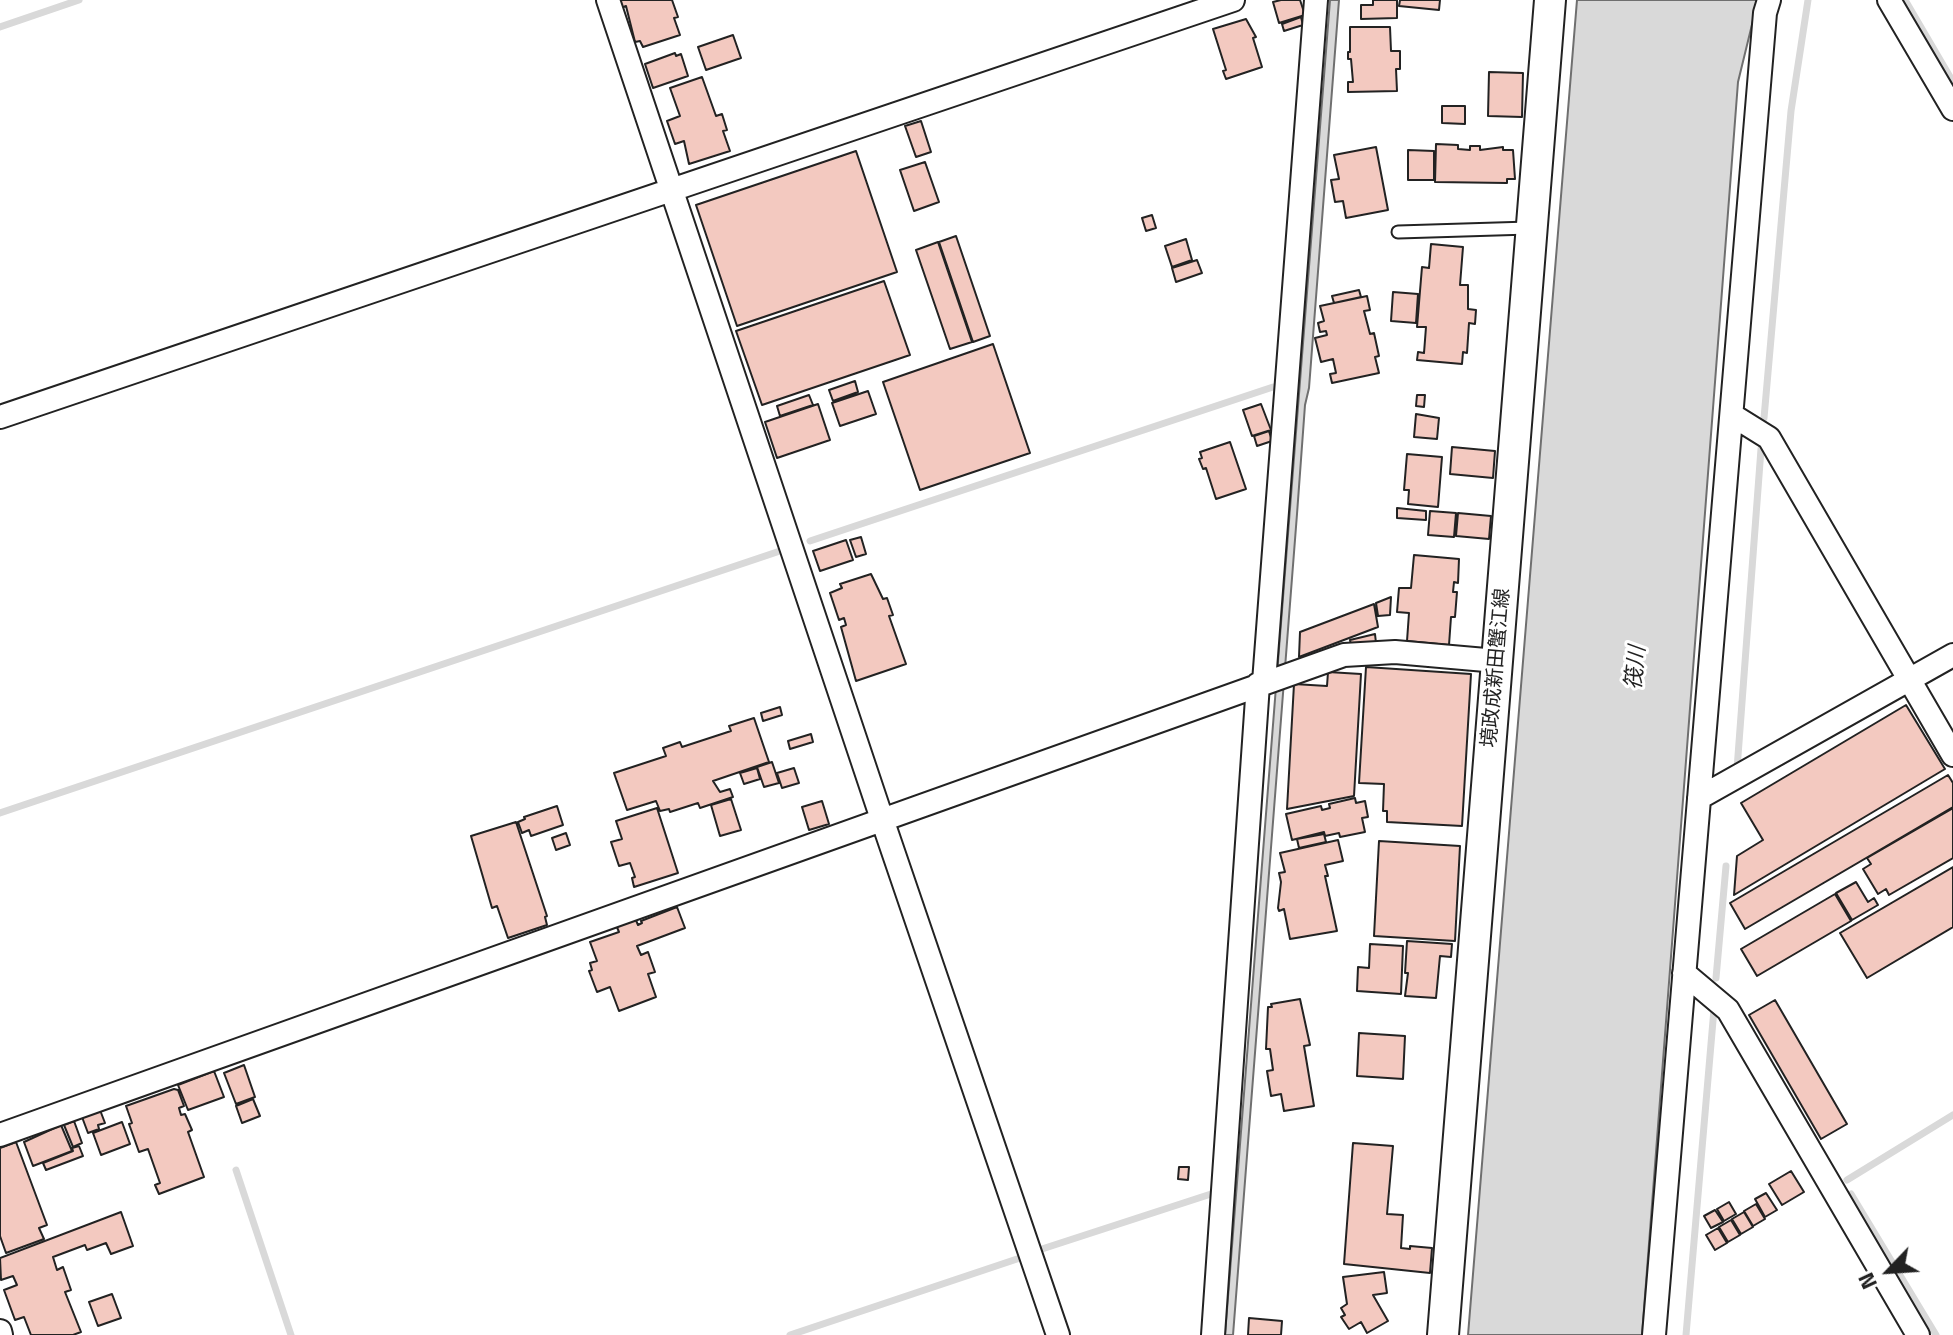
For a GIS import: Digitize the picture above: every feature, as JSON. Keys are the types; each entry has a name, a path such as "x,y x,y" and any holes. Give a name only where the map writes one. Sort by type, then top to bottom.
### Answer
{"main road":[{"name":"境政成新田蟹江線","path":"1443,1335 1550,0"}],"street":[{"path":"608,0 1058,1335"},
{"path":"0,417 1233,0"},
{"path":"1213,1335 1270,680 1316,0"},
{"path":"1654,1335 1765,13 1769,0"},
{"path":"1889,0 1953,109"},
{"path":"1732,415 1769,438 1953,755"},
{"path":"0,1135 1344,655 1395,652 1497,661"},
{"path":"1699,798 1953,655"},
{"path":"1684,973 1728,1010 1918,1335"}],"lane":[{"path":"1398,232 1532,228"}],"water":[{"path":"1330,0 1339,0 1309,388 1305,405 1233,1335 1225,1335"},
{"name":"筏川","path":"1577,0 1758,0 1738,82 1642,1335 1468,1335"}],"building":[{"path":"619,0 672,0 680,35 643,47 640,41 635,42 626,6 621,8"},
{"path":"1300,0 1305,15 1279,23 1273,2"},
{"path":"1373,0 1397,0 1397,18 1361,19 1361,5 1373,5"},
{"path":"1400,0 1440,0 1439,10 1399,6"},
{"path":"1301,17 1303,25 1284,31 1282,24"},
{"path":"1246,19 1256,37 1253,38 1262,67 1226,79 1213,29"},
{"path":"1350,27 1390,27 1391,51 1400,51 1400,69 1396,69 1397,91 1348,92 1348,82 1353,82 1351,59 1348,59"},
{"path":"733,35 741,58 706,70 698,47"},
{"path":"675,53 676,56 681,54 688,76 653,88 645,64"},
{"path":"1489,72 1523,73 1522,117 1488,116"},
{"path":"702,77 716,116 722,114 727,130 723,131 730,151 689,164 684,141 675,144 667,121 680,116 670,88"},
{"path":"1442,106 1465,106 1465,124 1442,123"},
{"path":"921,121 931,152 916,157 905,126"},
{"path":"1436,144 1458,145 1458,149 1470,150 1470,146 1480,146 1480,150 1503,147 1503,150 1513,150 1515,179 1507,179 1507,183 1435,182"},
{"path":"1376,147 1388,210 1346,218 1343,201 1335,202 1331,180 1339,179 1334,155"},
{"path":"1408,150 1434,151 1434,180 1408,180"},
{"path":"856,151 897,272 737,326 696,205"},
{"path":"925,162 939,202 914,211 900,170"},
{"path":"1152,215 1156,228 1146,231 1142,218"},
{"path":"956,236 990,336 973,342 939,242"},
{"path":"1186,239 1192,260 1172,267 1165,246"},
{"path":"938,242 972,342 950,349 916,250"},
{"path":"1431,244 1463,247 1460,285 1468,285 1468,309 1476,310 1475,324 1469,323 1467,353 1463,352 1462,364 1417,360 1418,352 1424,353 1426,327 1417,327 1422,267 1429,268"},
{"path":"1197,260 1202,273 1176,282 1172,268"},
{"path":"884,281 910,355 762,405 736,331"},
{"path":"1359,290 1361,297 1334,303 1332,296"},
{"path":"1393,292 1418,294 1416,323 1391,321"},
{"path":"1367,296 1370,310 1364,311 1370,334 1374,333 1379,373 1332,383 1330,374 1336,373 1333,359 1321,362 1315,338 1327,335 1326,331 1320,332 1318,323 1324,321 1320,306"},
{"path":"993,344 1030,453 920,490 883,382"},
{"path":"855,381 858,392 833,401 829,390"},
{"path":"868,391 876,414 840,426 832,403"},
{"path":"809,395 813,405 780,416 777,406"},
{"path":"1417,395 1425,395 1424,407 1416,406"},
{"path":"818,404 830,440 777,458 765,422"},
{"path":"1261,404 1271,430 1252,436 1243,410"},
{"path":"1416,414 1439,418 1437,439 1414,437"},
{"path":"1269,431 1272,441 1257,446 1254,436"},
{"path":"1230,442 1246,489 1216,499 1206,468 1203,469 1199,459 1202,458 1200,452"},
{"path":"1452,447 1495,451 1493,478 1450,474"},
{"path":"1407,454 1442,457 1438,507 1408,504 1409,490 1404,490"},
{"path":"1397,508 1426,511 1426,520 1397,518"},
{"path":"1430,511 1456,513 1454,537 1428,535"},
{"path":"1458,513 1491,516 1489,539 1456,536"},
{"path":"861,537 866,554 856,557 850,540"},
{"path":"846,540 853,560 820,571 813,551"},
{"path":"1414,555 1459,559 1458,583 1454,582 1453,592 1457,592 1455,617 1451,617 1449,645 1407,641 1409,613 1397,612 1399,588 1411,588"},
{"path":"871,574 883,599 887,598 893,615 889,616 906,664 856,681 841,627 846,625 844,618 839,620 830,593 842,588 840,584"},
{"path":"1391,597 1390,615 1378,616 1376,603"},
{"path":"1374,604 1378,627 1299,657 1300,632"},
{"path":"1375,634 1376,643 1351,645 1350,640"},
{"path":"1366,667 1471,674 1462,826 1387,822 1387,811 1383,811 1384,784 1359,783"},
{"path":"1328,672 1361,674 1354,796 1287,809 1294,684 1327,686"},
{"path":"1906,705 1945,769 1734,895 1737,856 1763,840 1741,803"},
{"path":"780,707 782,715 763,721 761,713"},
{"path":"754,718 769,762 713,781 720,792 730,789 733,797 700,808 698,803 670,812 669,809 660,811 656,801 627,810 614,773 666,756 663,748 680,742 682,747 731,731 729,726"},
{"path":"811,734 813,742 790,749 788,741"},
{"path":"772,762 779,783 764,787 757,767"},
{"path":"757,768 760,779 744,784 740,773"},
{"path":"794,768 799,783 782,788 777,773"},
{"path":"1948,775 1953,783 1953,807 1745,929 1730,903"},
{"path":"1355,798 1356,803 1365,801 1368,817 1362,818 1365,832 1340,837 1339,833 1325,836 1324,832 1292,840 1286,814 1321,806 1322,810 1330,808 1329,804"},
{"path":"731,799 741,830 720,836 711,805"},
{"path":"822,801 829,824 809,830 802,807"},
{"path":"557,806 563,825 531,836 529,830 522,833 518,822 524,817"},
{"path":"657,808 678,873 634,887 632,878 635,877 630,863 619,866 611,842 622,839 616,821"},
{"path":"1953,808 1953,858 1889,895 1886,889 1878,894 1863,869 1871,864 1867,858"},
{"path":"516,822 547,916 547,925 508,938 497,906 492,908 471,836"},
{"path":"566,833 570,845 556,850 552,838"},
{"path":"1324,834 1326,842 1299,848 1297,839"},
{"path":"1338,840 1343,861 1325,865 1337,931 1290,939 1284,909 1279,911 1278,908 1279,873 1285,872 1280,853"},
{"path":"1379,841 1460,846 1455,941 1374,936"},
{"path":"1953,867 1953,927 1867,978 1840,933"},
{"path":"1856,882 1868,902 1874,898 1878,905 1852,920 1836,893"},
{"path":"1835,894 1851,921 1757,976 1741,949"},
{"path":"677,907 685,928 637,946 641,955 648,952 655,972 648,974 656,997 619,1011 610,987 597,992 589,971 592,970 590,963 597,961 590,942 619,932 616,925 635,918 638,925"},
{"path":"1407,941 1452,944 1451,957 1440,956 1436,998 1405,996"},
{"path":"1370,944 1403,946 1401,994 1357,991 1358,967 1369,968"},
{"path":"1300,999 1310,1045 1304,1046 1314,1106 1284,1111 1281,1094 1271,1096 1267,1071 1273,1070 1270,1049 1266,1049 1268,1007"},
{"path":"1775,1000 1847,1124 1821,1139 1749,1015"},
{"path":"1359,1033 1405,1036 1403,1079 1357,1076"},
{"path":"244,1065 255,1097 236,1104 224,1073"},
{"path":"214,1071 224,1097 188,1110 178,1085"},
{"path":"178,1090 184,1106 179,1108 192,1130 188,1132 204,1177 159,1194 155,1185 160,1183 148,1149 139,1152 126,1106"},
{"path":"253,1099 260,1116 242,1123 236,1106"},
{"path":"100,1110 105,1123 88,1133 82,1117"},
{"path":"74,1121 82,1143 73,1147 64,1125"},
{"path":"122,1122 130,1144 101,1155 93,1133"},
{"path":"61,1125 72,1151 33,1166 24,1142"},
{"path":"16,1142 47,1225 39,1228 44,1239 6,1253 0,1236 0,1148"},
{"path":"1353,1143 1393,1146 1387,1214 1403,1215 1401,1248 1432,1248 1430,1273 1344,1264"},
{"path":"79,1146 83,1156 46,1170 43,1163"},
{"path":"1179,1167 1189,1167 1188,1180 1178,1179"},
{"path":"1791,1171 1804,1192 1782,1205 1769,1184"},
{"path":"1766,1193 1777,1210 1765,1217 1755,1199"},
{"path":"1729,1202 1736,1214 1724,1221 1717,1209"},
{"path":"1756,1204 1765,1219 1753,1226 1744,1211"},
{"path":"1715,1210 1723,1222 1711,1228 1704,1216"},
{"path":"121,1212 133,1246 111,1254 106,1243 87,1250 85,1245 53,1257 57,1270 63,1267 71,1290 65,1292 81,1332 73,1335 31,1335 24,1317 15,1320 4,1290 17,1285 13,1276 1,1280 0,1258"},
{"path":"1744,1212 1753,1227 1741,1234 1732,1219"},
{"path":"1731,1220 1740,1235 1728,1242 1719,1227"},
{"path":"1718,1228 1727,1243 1715,1250 1706,1235"},
{"path":"1384,1272 1387,1293 1373,1295 1388,1321 1367,1333 1361,1322 1349,1329 1341,1317 1345,1315 1341,1308 1347,1304 1343,1277"},
{"path":"112,1294 121,1318 98,1326 89,1302"},
{"path":"1249,1318 1282,1321 1281,1335 1248,1335"}],"waterway":[{"path":"0,27 79,0"},
{"path":"1764,418 1791,111 1808,0"},
{"path":"1905,0 1953,82"},
{"path":"810,541 1273,387"},
{"path":"1737,769 1761,449"},
{"path":"0,813 780,551"},
{"path":"1716,978 1726,866"},
{"path":"1686,1335 1714,1009"},
{"path":"1847,1180 1953,1115"},
{"path":"236,1170 291,1335"},
{"path":"1042,1249 1211,1194"},
{"path":"1851,1194 1936,1335"},
{"path":"790,1335 1017,1259"}]}
